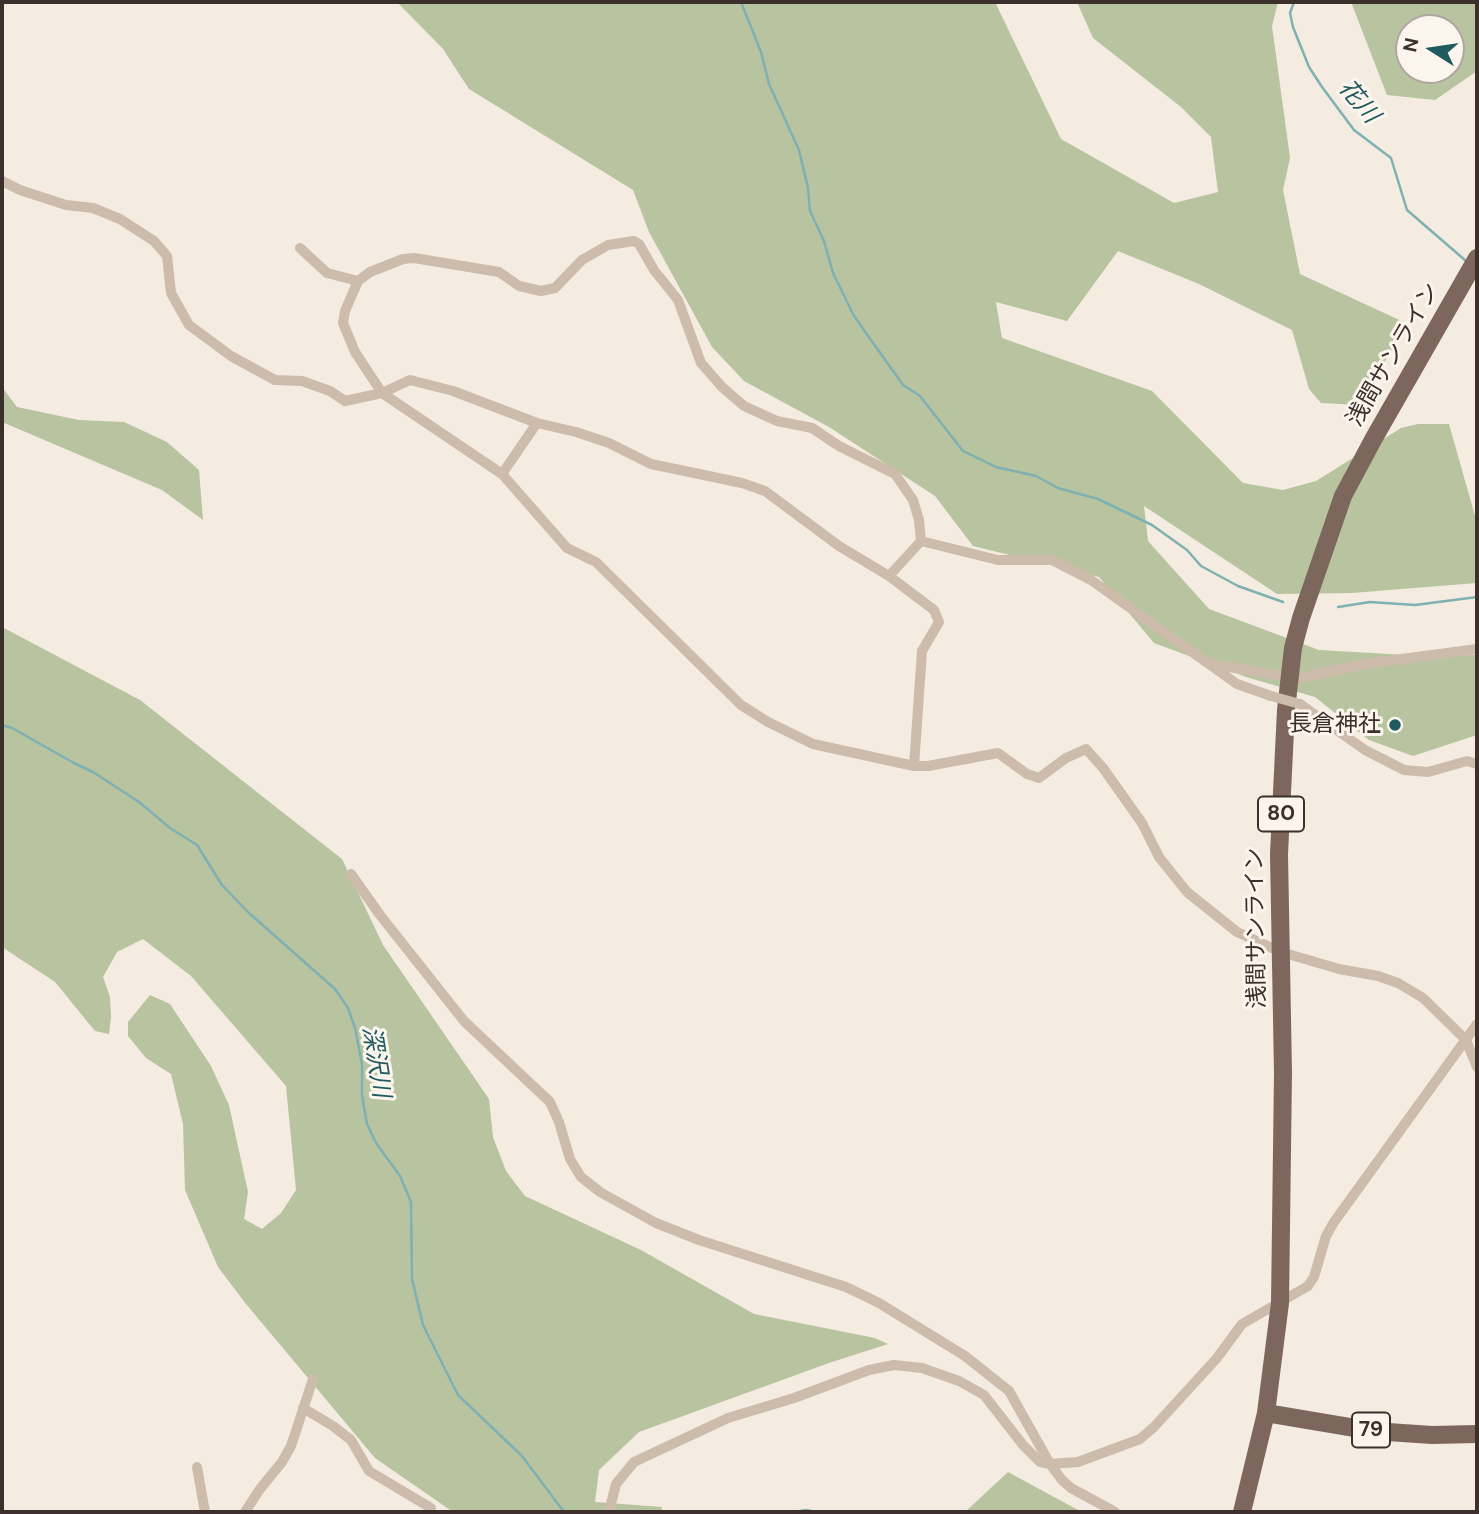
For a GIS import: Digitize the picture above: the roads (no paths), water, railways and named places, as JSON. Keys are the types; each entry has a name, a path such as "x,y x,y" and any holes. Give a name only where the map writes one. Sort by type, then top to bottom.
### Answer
{"main road":[{"name":"浅間サンライン","path":"1242,1512 1266,1413 1279,1303 1283,1136 1279,854 1289,677 1301,618 1343,496 1477,258"},
{"name":"79","path":"1266,1413 1373,1431 1432,1435 1477,1434"}],"street":[{"path":"2,181 20,190 66,205 93,208 120,219 154,241 167,256 171,293 189,325 213,344 275,380 302,381 330,391 345,401 382,393 410,380 453,391 537,423 609,443 651,464 743,483 765,491 839,546 889,576 934,610 939,622 922,651 914,766"},
{"path":"889,576 921,541 913,500 895,474 839,446 812,428 777,421 744,406 722,387 701,363 678,300 654,270 639,244 634,241 608,245 582,260 555,288 541,291 519,286 499,272 414,258 403,259 370,272 358,281 343,323 355,352 382,393 502,474 567,548 596,562 698,659 741,705 813,744 914,766 928,766 998,753 1027,774 1039,778 1066,758 1086,748 1142,823 1159,857 1188,892 1237,932 1281,952 1398,983 1423,998 1466,1040 1477,1067"},
{"path":"300,248 327,273 358,281"},
{"path":"502,474 537,423"},
{"path":"921,541 998,560 1052,560 1091,580 1237,684 1300,704 1365,750 1404,769 1428,772 1467,761 1477,764"},
{"path":"1209,663 1289,677 1305,677 1364,664 1477,649"},
{"path":"351,874 464,1021 550,1102 570,1159 581,1177 600,1192 656,1223 699,1240 846,1287 879,1303 965,1356 1009,1391 1050,1464 1071,1488 1115,1512"},
{"path":"608,1512 616,1484 634,1462 728,1418 794,1398 869,1370 894,1366 922,1368 959,1381 984,1395 1023,1445 1040,1462 1078,1462 1140,1438 1154,1427 1217,1358 1242,1324 1308,1286 1314,1277 1326,1236 1334,1222 1477,1024"},
{"path":"245,1512 282,1462 298,1430 313,1379"},
{"path":"303,1408 351,1440 369,1471 431,1508 429,1512"},
{"path":"197,1467 205,1512"}],"waterway":[{"path":"741,2 761,52 769,84 799,150 808,188 810,211 824,241 833,273 854,316 903,385 920,396 963,451 996,467 1036,476 1058,488 1098,499 1152,525 1187,550 1201,566 1238,586 1283,602"},
{"name":"花川","path":"1294,2 1290,13 1293,27 1309,67 1322,87 1354,130 1391,158 1407,210 1466,261"},
{"path":"1338,607 1370,602 1415,605 1477,597"},
{"name":"深沢川","path":"2,725 93,772 197,845 222,885 249,913 335,989 348,1008 355,1028 362,1064 362,1095 367,1124 376,1143 400,1176 411,1202 412,1279 423,1325 458,1395 522,1456 564,1512"},
{"name":"深沢川","path":"794,1512 816,1512"}],"place":[{"name":"長倉神社","path":"1395,725"}]}
